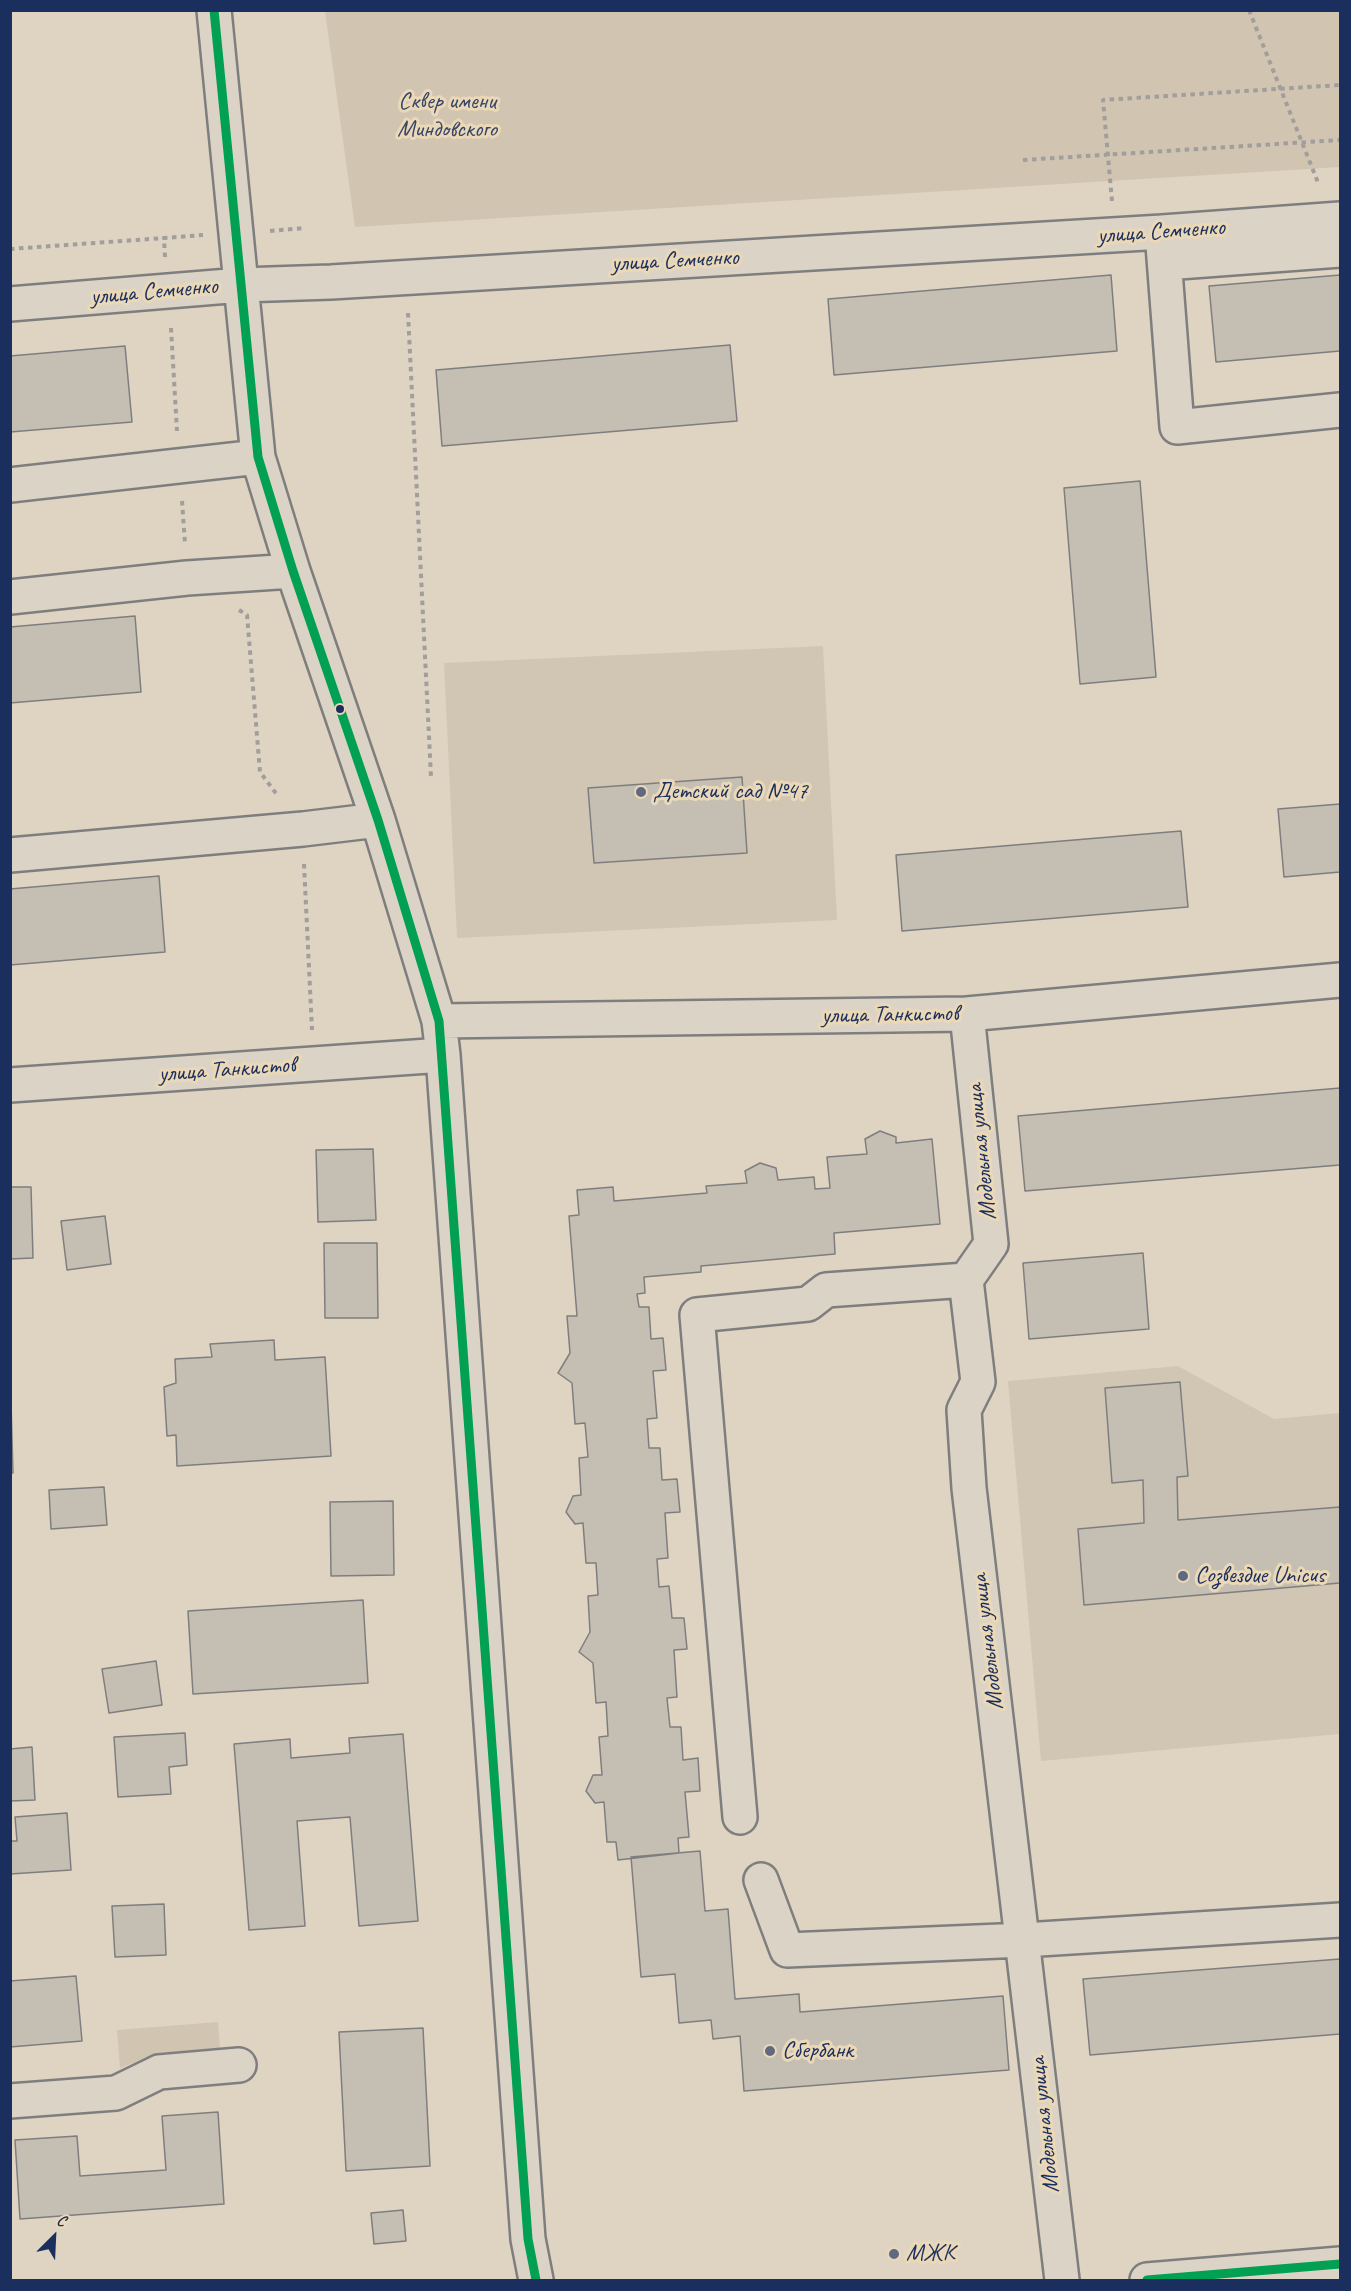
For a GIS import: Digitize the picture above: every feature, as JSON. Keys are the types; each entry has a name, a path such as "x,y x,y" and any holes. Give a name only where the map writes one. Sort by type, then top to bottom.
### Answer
{"street":[{"path":"214,10 258,457 293,572 378,820 439,1021 527,2228 536,2280"},
{"name":"улица Семченко","path":"10,304 242,285 1164,247 1332,206"},
{"path":"1341,250 1164,247 1177,427 1341,410"},
{"path":"10,485 258,457"},
{"path":"10,597 187,578 293,572"},
{"path":"10,855 303,829 378,820"},
{"name":"улица Танкистов","path":"439,1021 967,1014 1341,980"},
{"name":"Модельная улица","path":"967,1014 991,1244 966,1280 978,1382 964,1410 969,1488 1062,2280"},
{"name":"улица Танкистов","path":"10,1085 443,1055"},
{"path":"740,1818 697,1315 808,1304 826,1290 966,1280"},
{"path":"761,1880 786,1950 1023,1940 1341,1920"},
{"path":"10,2101 116,2093 159,2072 239,2065"},
{"path":"1147,2280 1341,2264"}],"path":[{"path":"1249,10 1302,143 1332,206"},
{"path":"1112,206 1102,100 1341,85"},
{"path":"1023,160 1341,140"},
{"path":"10,249 164,238"},
{"path":"397,311 408,311 431,777"},
{"path":"171,328 187,578"},
{"path":"237,609 247,615 260,772 303,829 314,1064"}],"shaded area":[{"name":"Детский сад №47","path":"823,646 837,920 457,938 444,663"},
{"name":"Созвездие Unicus","path":"1178,1366 1274,1419 1340,1413 1340,1734 1041,1761 1008,1381"}],"green space":[{"name":"Сквер имени Миндовского","path":"325,11 1340,11 1340,167 355,227"},
{"path":"218,2022 220,2048 158,2053 120,2068 117,2030"}],"building":[{"path":"1111,275 1117,351 834,375 828,299"},
{"path":"1340,275 1340,351 1216,362 1209,286"},
{"path":"730,345 737,421 442,446 436,370"},
{"path":"125,346 132,422 10,432 10,356"},
{"path":"1140,481 1156,677 1080,684 1064,488"},
{"path":"135,616 141,692 10,703 10,627"},
{"path":"742,777 747,853 594,863 588,788"},
{"path":"1340,804 1340,872 1284,877 1278,809"},
{"path":"1181,831 1188,907 902,931 896,855"},
{"path":"159,876 165,952 10,965 10,889"},
{"path":"1340,1088 1340,1165 1025,1191 1018,1116"},
{"path":"880,1131 896,1137 896,1143 932,1139 940,1224 834,1233 835,1254 701,1266 701,1272 644,1277 645,1293 637,1294 639,1307 649,1307 651,1339 663,1338 666,1370 653,1371 657,1418 647,1419 649,1448 660,1448 662,1480 677,1479 680,1512 665,1513 668,1558 657,1559 659,1587 669,1586 672,1618 684,1618 687,1649 674,1650 677,1697 667,1698 670,1727 681,1727 683,1760 698,1758 700,1791 685,1792 689,1837 678,1838 679,1853 618,1860 616,1842 607,1842 604,1802 595,1803 586,1791 593,1775 602,1775 599,1737 608,1736 606,1702 596,1703 593,1663 579,1652 590,1632 588,1596 598,1595 596,1563 586,1563 583,1523 575,1524 566,1512 573,1496 581,1495 579,1458 588,1457 585,1423 575,1424 572,1383 558,1373 570,1353 567,1316 577,1316 569,1216 579,1215 577,1190 613,1187 614,1201 707,1193 706,1186 747,1183 745,1171 760,1163 776,1168 778,1180 814,1177 815,1189 830,1188 827,1157 867,1154 865,1139"},
{"path":"373,1149 376,1220 318,1222 316,1150"},
{"path":"10,1187 31,1187 33,1258 10,1259"},
{"path":"105,1216 111,1264 67,1270 61,1221"},
{"path":"324,1243 377,1243 378,1318 325,1318"},
{"path":"1143,1253 1149,1329 1029,1339 1023,1263"},
{"path":"274,1340 275,1360 325,1357 331,1456 177,1466 176,1435 167,1436 164,1387 176,1383 175,1359 212,1357 210,1344"},
{"path":"10,1368 13,1473 10,1473"},
{"path":"1180,1382 1188,1476 1177,1477 1178,1520 1340,1507 1340,1583 1084,1605 1078,1529 1144,1523 1143,1480 1112,1483 1105,1388"},
{"path":"104,1487 107,1525 51,1529 49,1490"},
{"path":"393,1501 394,1575 331,1576 330,1502"},
{"path":"363,1600 368,1683 193,1694 188,1611"},
{"path":"156,1661 162,1705 109,1713 102,1669"},
{"path":"185,1733 187,1765 169,1767 171,1794 118,1797 114,1737"},
{"path":"403,1734 418,1921 359,1926 350,1817 297,1821 305,1926 249,1930 234,1744 290,1739 291,1758 350,1753 349,1738"},
{"path":"32,1747 35,1800 10,1801 10,1749"},
{"path":"67,1813 71,1870 10,1874 10,1841 17,1841 15,1817"},
{"path":"700,1851 705,1911 728,1909 735,1999 799,1994 800,2012 1003,1996 1009,2070 744,2091 740,2036 713,2039 711,2020 679,2023 675,1974 641,1977 631,1857"},
{"path":"164,1904 166,1955 115,1957 112,1906"},
{"path":"1340,1959 1340,2034 1090,2055 1083,1979"},
{"path":"76,1976 82,2041 10,2047 10,1981"},
{"path":"423,2028 430,2166 346,2171 339,2032"},
{"path":"218,2112 224,2204 20,2219 15,2140 77,2136 80,2176 166,2170 162,2116"},
{"path":"403,2210 406,2241 374,2244 371,2213"}],"transit line":[{"path":"214,10 258,457 293,571 378,820 439,1021 528,2239 536,2280"},
{"path":"1147,2280 1340,2264"}],"place":[{"name":"Детский сад №47","path":"641,792"},
{"name":"Созвездие Unicus","path":"1183,1576"},
{"name":"Сбербанк","path":"770,2051"},
{"name":"МЖК","path":"894,2254"}]}
